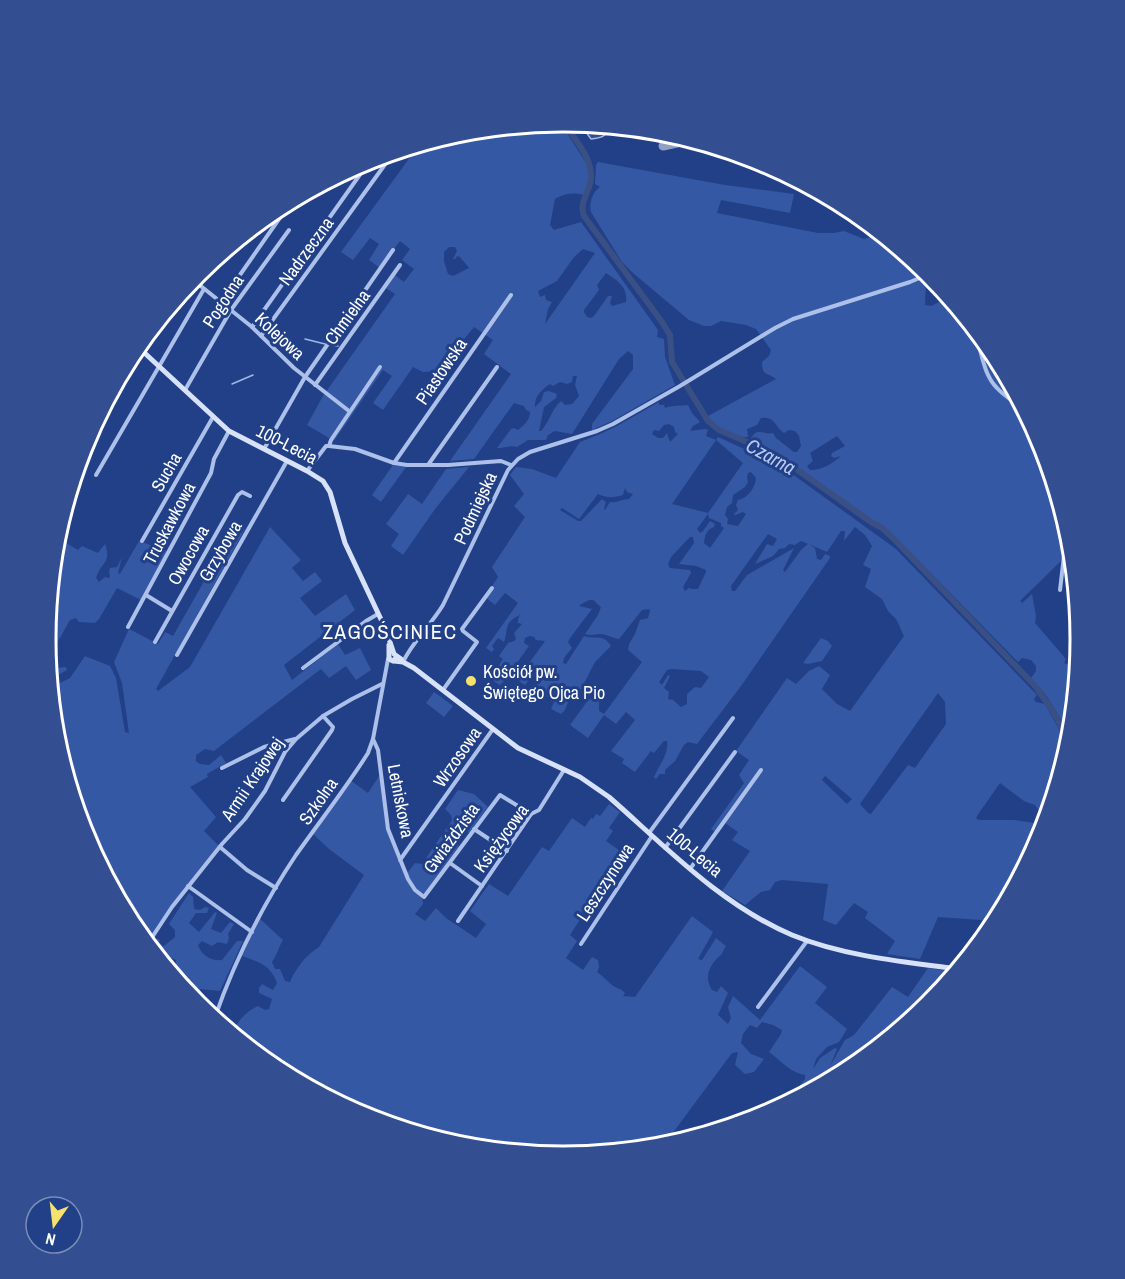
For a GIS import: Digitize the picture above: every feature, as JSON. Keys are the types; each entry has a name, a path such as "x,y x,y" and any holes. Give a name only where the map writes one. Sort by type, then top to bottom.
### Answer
{"street":[{"name":"Nadrzeczna","path":"261,336 385,165"},
{"path":"252,327 360,175"},
{"path":"220,302 279,219"},
{"name":"Pogodna","path":"184,390 231,310 289,230"},
{"path":"264,449 305,377 393,250"},
{"name":"Chmielna","path":"315,385 400,265"},
{"name":"Podmiejska","path":"403,661 443,606 493,500 511,465 518,459 530,452 613,424 793,319 918,278"},
{"name":"Kolejowa","path":"200,285 252,327 282,358 349,411"},
{"path":"96,475 204,289"},
{"name":"Piastowska","path":"394,463 511,294"},
{"path":"980,352 992,381 1007,396"},
{"name":"100-Lecia","path":"144,353 229,431 323,481 330,492 345,543 388,637 392,658 403,661 414,668 525,752 587,781 609,797 712,887 780,930 807,941 845,951 949,968"},
{"path":"329,446 330,440 380,367"},
{"path":"427,466 496,367"},
{"name":"Sucha","path":"142,541 213,417"},
{"name":"Truskawkowa","path":"128,627 211,472 214,459 229,431"},
{"path":"307,471 326,446 355,449 394,463 427,466 501,461 511,465"},
{"name":"Grzybowa","path":"177,655 287,461"},
{"name":"Owocowa","path":"155,642 238,495 242,492 250,496"},
{"path":"1060,590 1063,562"},
{"path":"443,690 477,642 462,629 492,588"},
{"path":"146,595 172,611"},
{"path":"303,668 378,614"},
{"name":"Szkolna","path":"217,1011 244,946 276,888 368,753 373,740 384,678 392,658"},
{"name":"Armii Krajowej","path":"152,937 188,886 245,819 265,791 285,752 296,739 323,716 383,684"},
{"path":"283,800 332,730 333,727 323,716"},
{"name":"Leszczynowa","path":"581,944 651,834 733,718"},
{"name":"Wrzosowa","path":"400,860 493,729"},
{"path":"222,768 264,747 296,739"},
{"name":"Letniskowa","path":"373,740 378,750 388,829 408,879 415,890 424,897"},
{"path":"665,848 735,752"},
{"name":"Księżycowa","path":"458,921 564,770"},
{"path":"690,869 761,770"},
{"name":"Gwiaździsta","path":"424,897 500,795 531,814"},
{"path":"474,829 507,851"},
{"path":"220,847 247,870 276,888"},
{"path":"450,863 482,886"},
{"path":"188,886 252,932"},
{"path":"758,1007 807,941"}],"shaded area":[{"path":"567,132 586,163 591,179 583,195 569,194 555,199 550,225 554,230 581,222 658,330 657,337 664,339 665,357 675,385 592,430 592,424 633,369 633,355 628,351 619,359 572,434 555,431 548,435 546,440 528,440 517,447 497,448 511,429 518,430 529,417 530,412 524,406 514,403 474,459 450,461 511,374 484,354 493,340 474,327 438,371 423,372 413,367 383,410 373,403 392,376 383,370 334,441 307,425 323,396 395,294 386,288 395,275 404,282 414,269 402,260 410,249 400,241 380,268 369,260 379,244 370,238 353,260 341,252 411,156 464,142 496,137","holes":["449,247 455,247 457,251 453,259 460,257 469,268 453,276 448,274 444,261 444,252","583,249 595,253 545,324 552,302 546,300 545,295 540,297 538,291 557,281 574,257","606,273 618,281 623,288 626,302 612,306 610,303 612,296 608,296 594,316 587,317 584,310 599,290 597,285","573,376 577,376 575,385 579,396 572,404 565,405 561,401 539,431 544,407 556,398 557,394 544,392 541,401 535,407 539,394 550,384 553,386 560,382 567,384 572,382"]},
{"path":"587,133 605,135 598,138 591,139"},
{"path":"598,162 725,185 794,194 790,213 721,200 717,213 818,233 844,231 864,239 870,237 897,258 926,286 925,305 931,306 941,301 944,305 965,331 1002,386 1031,445 1052,508 1063,558 1020,601 1022,603 1032,594 1035,623 1066,659 1064,663 1068,664 1062,723 1048,699 1031,678 1036,671 1036,666 1031,660 1022,658 1018,662 908,550 882,527 778,454 749,441 756,433 773,433 776,438 797,452 801,446 799,436 795,431 789,430 784,433 772,420 761,418 757,425 747,429 748,437 744,437 725,431 712,422 708,416 776,379 766,373 762,366 762,362 769,356 771,350 756,329 746,325 721,321 711,326 704,326 689,320 633,273 622,262 591,212 592,198 600,187 595,184","holes":["837,436 845,446 832,453 831,456 834,458 841,456 819,469 810,470 807,466 813,461 810,453"]},
{"path":"659,402 659,405 664,405 665,408 688,405 700,422 690,431 708,430 706,436 716,440 718,437 773,462 896,549 1037,695 1034,699 1036,702 1045,704 1061,733 1039,811 1035,805 1024,801 1000,783 976,818 978,820 1014,820 1035,823 1002,893 984,920 938,917 920,959 887,954 895,941 865,918 868,912 854,903 836,925 823,920 828,884 782,880 775,882 770,890 761,892 745,905 722,891 750,851 732,840 738,832 725,823 716,833 711,829 744,783 739,775 749,760 736,751 787,678 796,684 809,671 819,666 830,675 822,689 837,704 850,711 904,636 896,619 888,611 882,599 865,587 871,569 863,565 872,546 865,535 855,527 844,541 845,531 841,531 827,552 809,544 815,548 817,559 821,560 825,554 830,558 741,686 697,744 688,742 684,745 675,761 665,770 665,774 660,774 656,779 654,777 665,755 667,741 664,741 654,753 651,751 635,772 622,763 624,759 611,751 635,720 626,712 616,724 604,715 588,738 570,725 589,699 599,701 599,711 604,714 642,662 628,650 640,620 648,618 649,609 642,610 619,639 603,634 585,634 601,607 592,600 579,606 592,609 570,638 568,642 572,648 563,663 566,664 584,636 602,638 611,646 595,662 581,689 569,688 568,691 572,692 561,714 551,709 554,702 535,688 546,672 538,667 525,685 517,680 545,641 536,640 530,636 525,638 524,643 529,646 504,681 500,685 490,679 503,659 499,656 508,643 516,639 514,633 522,624 518,623 520,615 509,623 504,642 498,638 492,646 494,649 492,652 486,648 518,603 505,593 495,605 485,597 498,577 492,567 525,517 514,506 524,494 510,475 516,467 532,469 556,478 580,442 598,435","holes":["669,424 674,427 678,434 670,442 667,433 663,438 652,434 654,430 659,431 664,425","716,440 743,463 708,513 672,504","751,472 756,478 754,485 748,495 738,500 736,505 738,510 734,514 743,512 746,514 738,526 727,524 728,519 725,515 727,507 732,503 733,495 745,487 748,482 747,477","625,488 627,492 633,494 629,499 610,502 605,510 606,502 602,499 581,521 560,510 562,508 579,519 598,494 607,497 623,495","708,514 709,518 721,523 724,528 710,548 704,543 705,538 715,524 710,521 700,533 697,529","768,534 777,539 773,546 767,544 755,564 773,556 779,549 789,544 795,545 801,541 808,544 785,572 783,570 794,548 747,575 735,591 732,591 731,586","690,537 693,537 694,543 679,564 706,570 698,589 689,588 685,591 683,587 691,573 690,570 670,568 668,564 671,557","667,670 701,671 709,677 701,688 695,687 687,694 687,704 681,707 668,699 669,692 664,688 670,676 668,675 662,685 659,682","938,693 945,702 946,724 915,768 908,765 871,814 860,804","825,776 852,799 847,804 822,780"]},
{"path":"393,465 406,467 381,502 372,495"},
{"path":"469,467 435,509 403,555 391,546 399,534 386,524 408,494 422,504 446,469"},
{"path":"236,525 245,529 156,689 158,691 190,667 270,527 301,560 292,568 303,581 315,572 322,581 300,598 315,616 346,594 355,610 284,665 292,680 338,644 345,655 360,648 371,670 356,680 346,666 329,678 321,669 214,751 205,749 196,755 196,761 200,764 209,765 221,755 226,763 190,787 216,817 204,831 220,847 172,907 152,937 123,893 94,834 82,802 65,738 58,684 70,678 85,656 110,666 116,678 125,732 129,733 122,683 114,662 129,629 158,644 165,632 173,636"},
{"path":"139,541 167,551 141,600 117,588 95,623 79,622 76,618 70,620 56,644 57,606 65,542 78,550 82,546 98,553 105,544 107,559 96,578 99,582 105,577 109,578 110,568 117,567 122,557 118,573 120,574"},
{"path":"821,638 832,646 822,661 803,663"},
{"path":"66,667 67,670 57,675 57,668"},
{"path":"434,692 453,706 444,717 426,703"},
{"path":"381,773 388,829 400,860 408,872 415,863 422,864 452,820 451,815 445,809 458,790 474,794 488,807 469,833 457,825 448,837 459,846 422,897 423,904 415,914 425,921 436,908 446,918 476,938 486,924 470,911 489,884 508,896 542,847 549,851 572,818 585,827 596,814 600,816 609,804 620,812 609,828 613,831 606,841 623,853 570,935 577,941 566,958 583,970 592,957 598,960 597,972 623,991 625,993 623,996 635,997 692,916 713,932 698,959 702,960 716,938 726,946 712,966 708,979 712,990 717,992 721,986 728,993 718,1015 728,1024 731,1018 728,1007 733,996 760,1020 800,966 827,987 815,1003 847,1029 839,1042 827,1047 816,1059 813,1069 820,1058 835,1048 837,1049 830,1066 845,1040 854,1035 892,987 908,997 928,968 947,971 897,1021 871,1042 816,1079 797,1089 805,1079 805,1075 791,1069 769,1052 782,1030 762,1022 757,1028 750,1025 743,1034 741,1043 751,1054 764,1059 754,1072 745,1074 735,1065 738,1052 732,1053 672,1134 596,1145 529,1145 464,1137 400,1120 368,1108 309,1079 235,1027 249,1011 258,1006 265,1010 269,1009 272,999 259,993 259,988 262,984 273,990 277,983 267,968 240,955 259,918 283,940 272,962 275,969 280,969 285,981 290,982 309,954 319,947 364,875 312,833 350,780 368,793"},
{"path":"189,893 193,897 194,909 209,908 207,913 196,913 189,923 199,932 215,912 217,913 211,929 221,933 230,922 234,924 228,934 227,944 218,942 212,946 202,941 198,945 204,955 214,960 222,960 237,941 243,941 220,991 200,989 198,992 176,967 176,960 167,957 160,948 155,941 157,939 164,946 175,937 175,930 169,924"}],"waterway":[{"name":"Czarna","path":"571,133 585,155 590,169 591,181 584,200 584,216 670,335 672,362 708,421 719,430 775,454 882,528 1035,686 1062,727"},
{"path":"305,339 325,344"},
{"path":"330,345 338,346"},
{"path":"232,384 253,375"}],"taxiway":[{"path":"663,146 671,144"}],"place":[{"name":"Kościół pw. Świętego Ojca Pio","path":"471,681"}],"district":[{"name":"ZAGOŚCINIEC","path":"390,631"}]}
